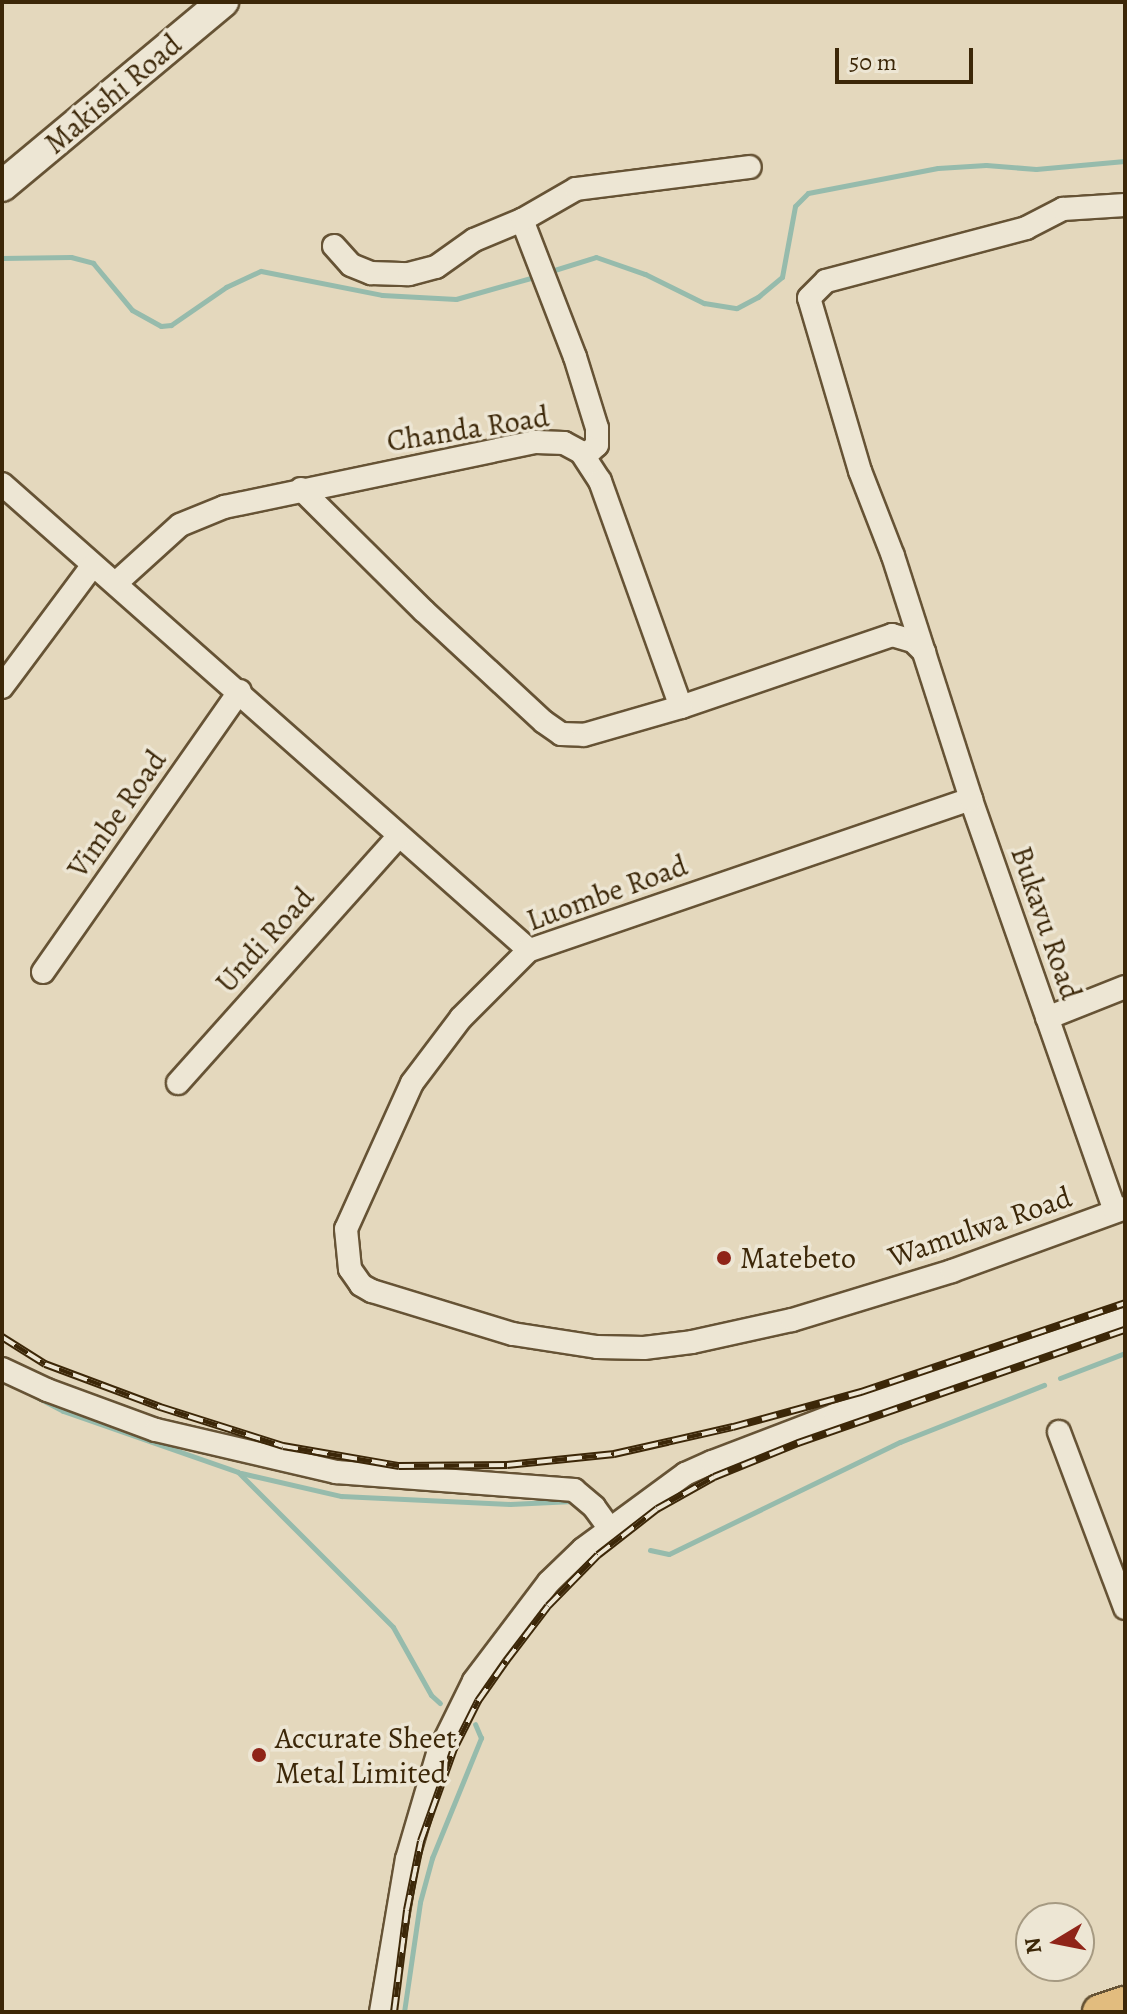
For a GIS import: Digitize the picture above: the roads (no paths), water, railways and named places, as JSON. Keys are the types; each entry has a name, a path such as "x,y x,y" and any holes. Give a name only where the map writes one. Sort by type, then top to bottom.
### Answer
{"main road":[{"name":"Makishi Road","path":"2,186 223,2"},
{"path":"1100,2012 1125,2004"}],"street":[{"path":"334,246 351,265 371,273 409,274 436,267 474,240 522,220 576,189 750,167"},
{"name":"Bukavu Road","path":"1120,1209 1047,1018 971,799 860,471 809,298 826,281 1026,228 1063,209 1125,205"},
{"path":"522,220 543,271 597,428 597,445 585,456"},
{"name":"Chanda Road","path":"116,583 180,525 224,507 536,442 564,443 585,456 600,481 681,707"},
{"path":"2,484 240,691 398,837 529,950"},
{"path":"301,489 551,728 561,734 584,735 681,707 881,637 903,636 924,653"},
{"path":"2,687 93,565"},
{"name":"Vimbe Road","path":"43,972 240,691"},
{"name":"Luombe Road","path":"350,1269 346,1229 412,1083 461,1018 529,950 971,799"},
{"name":"Undi Road","path":"178,1083 398,837"},
{"path":"1047,1018 1125,987"},
{"name":"Wamulwa Road","path":"350,1269 361,1285 372,1291 513,1334 597,1347 644,1348 692,1342 792,1320 952,1271 1120,1209"},
{"path":"381,2012 407,1859 446,1735 474,1681 549,1582 610,1529 685,1474 835,1415 1125,1319"},
{"path":"2,1369 47,1390 156,1430 336,1472 574,1490 594,1507 610,1529"},
{"path":"1059,1432 1125,1608"}],"waterway":[{"path":"548,272 596,257 645,274 704,303 737,308 758,297 782,277 795,206 808,193 938,168 986,165 1036,169 1125,161"},
{"path":"2,258 71,257 93,263 132,310 161,326 171,325 226,287 261,271 382,295 456,299 538,276"},
{"path":"1060,1378 1125,1353"},
{"path":"650,1550 669,1554 900,1442 1044,1385"},
{"path":"31,1394 63,1411 238,1472 393,1627 431,1695 440,1703"},
{"path":"241,1473 341,1496 510,1504 573,1501"},
{"path":"404,2012 420,1902 432,1858 481,1738 475,1724"}],"railway":[{"path":"2,1337 45,1364 160,1407 283,1446 399,1466 507,1465 614,1454 733,1427 861,1392 1125,1303"},
{"path":"394,2012 407,1910 421,1841 454,1749 478,1701 506,1661 548,1606 598,1555 657,1509 714,1477 798,1443 1125,1330"}],"place":[{"name":"Matebeto","path":"724,1258"},
{"name":"Accurate Sheet Metal Limited","path":"259,1755"}]}
